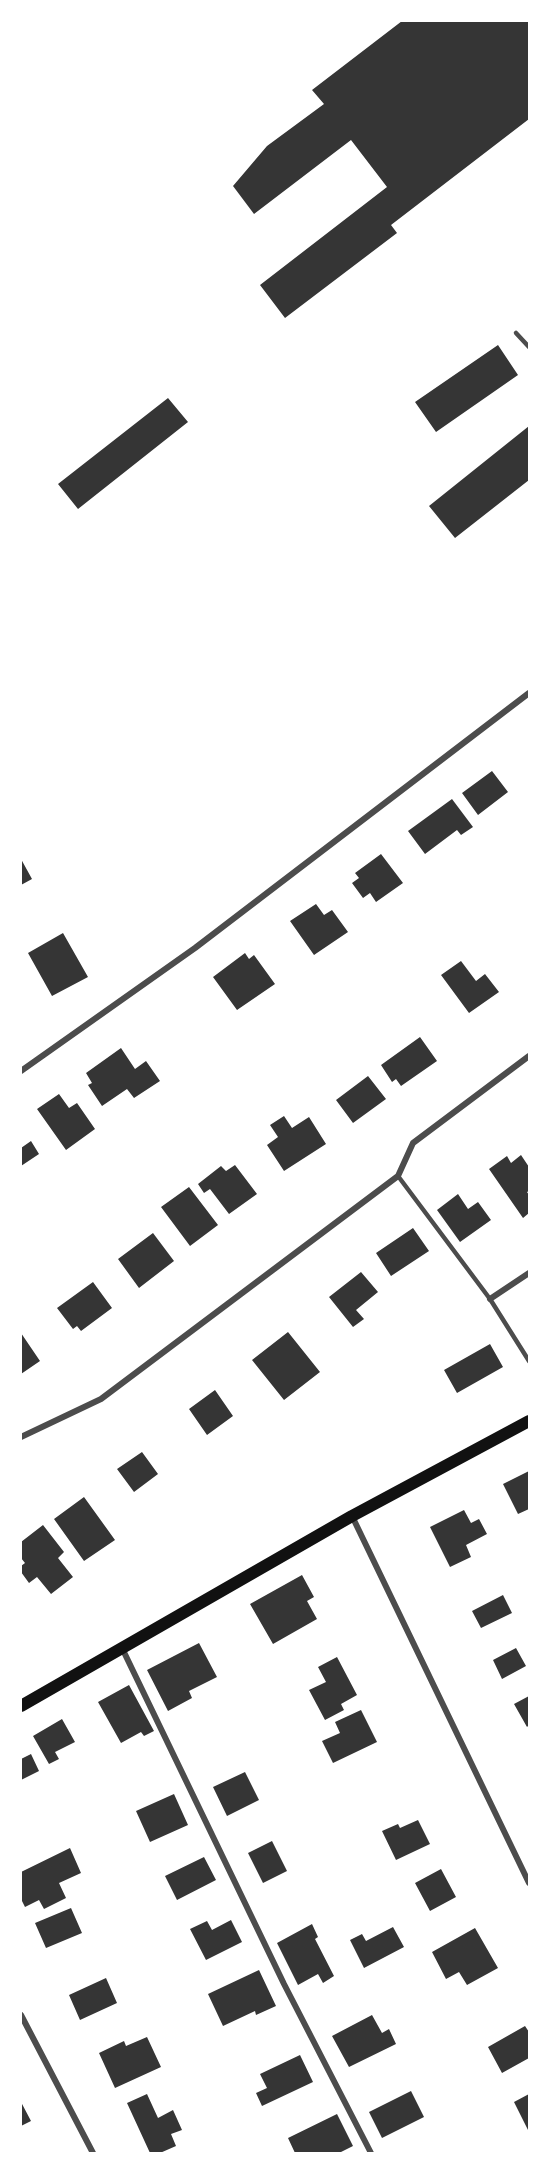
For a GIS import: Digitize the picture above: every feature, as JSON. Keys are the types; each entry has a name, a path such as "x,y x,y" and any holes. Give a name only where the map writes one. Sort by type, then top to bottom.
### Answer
{"main road":[{"path":"21,1706 352,1516 529,1421"}],"street":[{"path":"21,1071 195,948 529,693"},
{"path":"21,1437 101,1399 398,1176 413,1143 529,1056"},
{"path":"490,1299 529,1273"},
{"path":"352,1516 529,1883"},
{"path":"122,1648 284,1984 371,2153"},
{"path":"21,2015 93,2153"}],"lane":[{"path":"516,333 529,347"},
{"path":"398,1176 490,1299 529,1360"}],"building":[{"path":"402,21 529,21 529,119 391,225 397,233 285,318 260,285 387,187 351,140 254,214 233,186 267,146 324,104 312,90"},
{"path":"498,345 518,375 436,432 415,402"},
{"path":"168,398 188,422 78,509 58,484"},
{"path":"529,426 529,480 455,538 429,506"},
{"path":"492,771 508,792 478,815 462,793"},
{"path":"452,799 473,827 461,835 457,830 425,854 408,831"},
{"path":"381,854 403,883 376,902 370,893 363,898 352,883 359,878 355,873"},
{"path":"21,859 32,879 21,885"},
{"path":"316,904 324,915 332,910 348,932 314,955 290,921"},
{"path":"63,933 88,977 52,996 28,953"},
{"path":"245,953 249,959 254,955 275,984 237,1010 213,977"},
{"path":"461,961 476,981 485,974 499,992 469,1013 441,975"},
{"path":"420,1037 437,1061 401,1086 396,1079 392,1082 381,1065"},
{"path":"121,1048 135,1069 146,1061 160,1081 134,1098 127,1089 102,1106 88,1085 92,1083 86,1073"},
{"path":"368,1076 386,1099 353,1123 336,1100"},
{"path":"59,1094 69,1108 77,1103 95,1129 66,1150 37,1109"},
{"path":"284,1116 292,1128 309,1117 326,1144 284,1171 267,1145 278,1137 270,1125"},
{"path":"31,1141 39,1154 21,1166 21,1148"},
{"path":"521,1155 529,1167 529,1191 527,1192 529,1213 523,1218 489,1169 507,1156 511,1163"},
{"path":"235,1165 257,1194 229,1214 210,1189 204,1193 198,1184 221,1166 226,1171"},
{"path":"189,1187 218,1225 190,1246 161,1207"},
{"path":"458,1194 468,1209 478,1202 491,1220 460,1242 437,1210"},
{"path":"413,1228 429,1251 391,1276 376,1253"},
{"path":"153,1233 174,1261 139,1288 118,1259"},
{"path":"361,1272 378,1292 356,1310 364,1319 353,1327 329,1297"},
{"path":"93,1282 112,1308 81,1331 77,1326 73,1329 57,1308"},
{"path":"288,1332 320,1372 284,1400 252,1360"},
{"path":"21,1333 40,1361 21,1374"},
{"path":"490,1344 503,1367 457,1393 444,1370"},
{"path":"215,1390 233,1416 207,1435 189,1409"},
{"path":"142,1452 158,1474 134,1492 117,1469"},
{"path":"529,1471 529,1509 518,1514 503,1484"},
{"path":"84,1497 115,1540 84,1561 54,1519"},
{"path":"464,1510 471,1523 479,1519 487,1534 466,1545 471,1557 450,1567 430,1527"},
{"path":"43,1525 64,1552 58,1558 73,1577 51,1594 37,1577 29,1583 21,1572 21,1566 25,1563 21,1558 21,1542"},
{"path":"302,1575 314,1597 307,1601 317,1619 273,1644 250,1604"},
{"path":"503,1595 512,1613 481,1628 472,1611"},
{"path":"199,1643 217,1677 189,1691 192,1698 168,1711 147,1670"},
{"path":"516,1648 526,1666 502,1679 493,1660"},
{"path":"337,1657 357,1695 341,1704 344,1710 325,1720 309,1690 326,1682 318,1667"},
{"path":"129,1685 154,1731 144,1736 141,1732 121,1743 98,1702"},
{"path":"529,1696 529,1725 527,1727 514,1704"},
{"path":"361,1710 377,1742 333,1763 322,1741 340,1733 335,1722"},
{"path":"62,1719 75,1742 55,1752 59,1759 49,1764 33,1736"},
{"path":"31,1754 39,1771 21,1780 21,1759"},
{"path":"245,1772 259,1800 227,1816 213,1787"},
{"path":"174,1794 188,1825 150,1842 136,1811"},
{"path":"418,1820 430,1844 396,1860 382,1831 398,1824 400,1828"},
{"path":"272,1841 287,1871 263,1883 248,1853"},
{"path":"70,1848 81,1873 59,1883 66,1898 44,1909 39,1900 25,1907 21,1899 21,1872"},
{"path":"204,1857 216,1880 177,1900 165,1876"},
{"path":"441,1869 456,1897 430,1911 415,1883"},
{"path":"71,1908 82,1933 46,1948 35,1923"},
{"path":"231,1920 242,1942 206,1960 190,1929 207,1921 212,1930"},
{"path":"312,1924 318,1937 315,1939 334,1976 323,1983 318,1974 298,1985 277,1943"},
{"path":"393,1927 404,1947 364,1968 350,1940 362,1934 366,1941"},
{"path":"475,1928 498,1968 467,1985 459,1972 446,1979 432,1952"},
{"path":"259,1970 276,2006 256,2015 255,2011 223,2026 208,1994"},
{"path":"106,1978 117,2003 80,2020 69,1995"},
{"path":"372,2015 382,2033 389,2029 396,2044 349,2067 332,2036"},
{"path":"525,2026 529,2032 529,2058 502,2073 488,2047"},
{"path":"147,2037 161,2067 115,2088 99,2053 124,2041 126,2046"},
{"path":"300,2055 313,2082 262,2106 256,2093 267,2088 260,2074"},
{"path":"411,2091 424,2117 382,2138 369,2112"},
{"path":"147,2094 158,2118 173,2110 182,2130 171,2134 176,2146 160,2153 150,2153 127,2103"},
{"path":"529,2094 529,2132 514,2102"},
{"path":"21,2102 31,2121 21,2126"},
{"path":"337,2114 353,2146 339,2153 295,2153 288,2138"}]}
